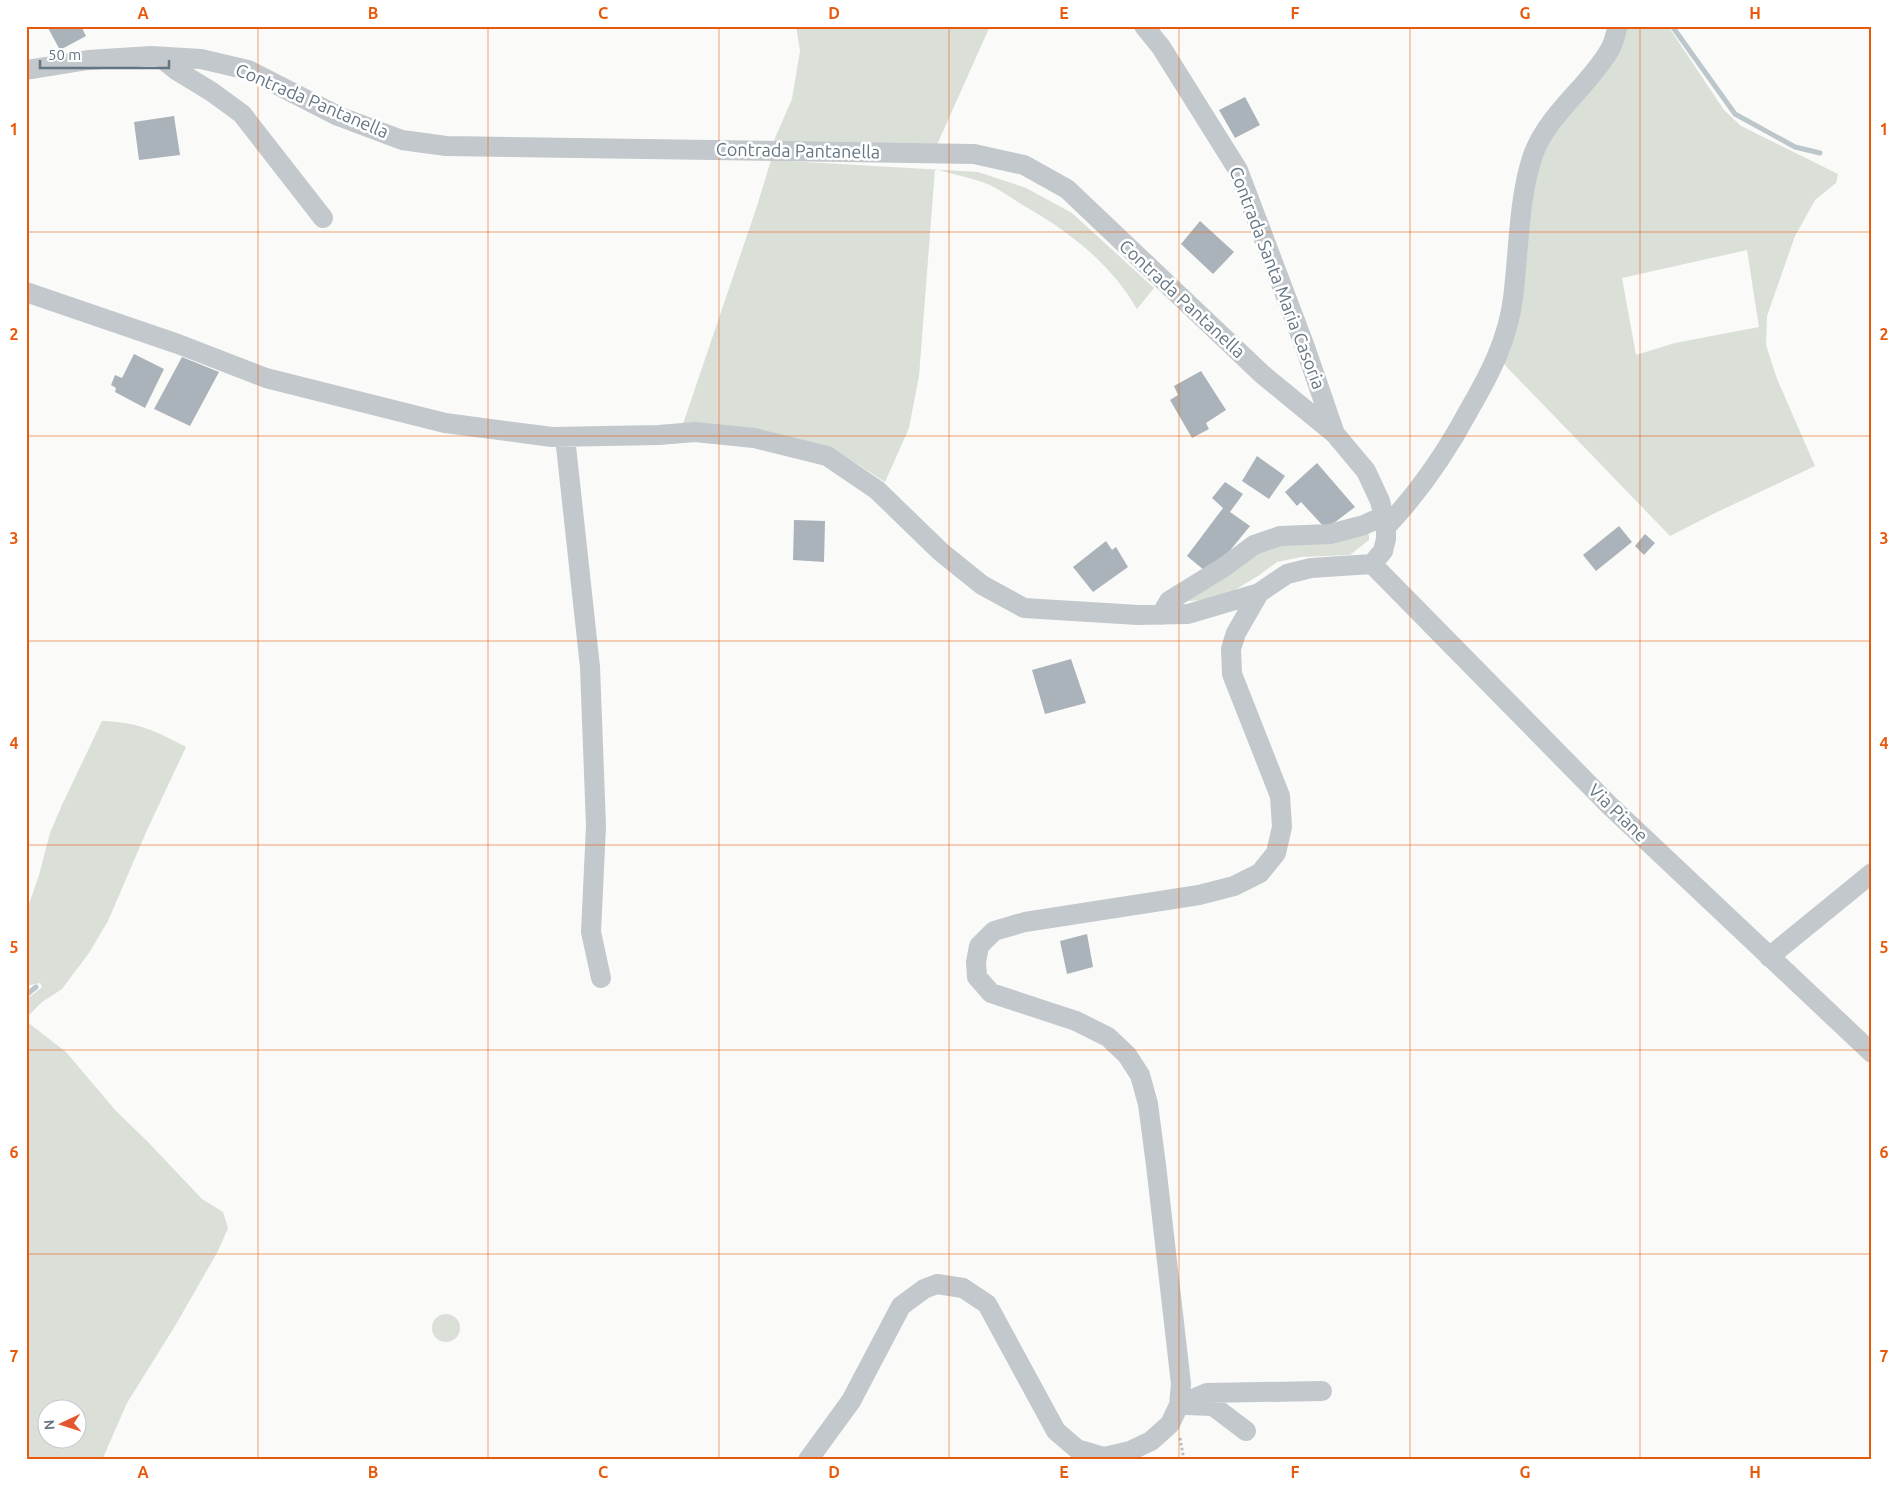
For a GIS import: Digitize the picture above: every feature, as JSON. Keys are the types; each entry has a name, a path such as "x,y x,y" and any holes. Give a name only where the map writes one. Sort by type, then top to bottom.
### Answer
{"street":[{"name":"Contrada Santa Maria Casoria","path":"1144,26 1161,48 1238,170 1335,434"},
{"path":"1161,615 1169,601 1224,567 1254,545 1280,536 1330,534 1385,522 1413,498 1450,446 1490,373 1506,336 1513,299 1525,189 1534,155 1548,127 1583,86 1610,50 1618,26"},
{"name":"Contrada Pantanella","path":"26,70 88,60 160,57 201,59 248,70 338,116 402,140 446,146 974,154 1024,165 1067,189 1262,374 1335,434 1366,471 1380,500 1385,522 1386,539 1383,551 1372,564"},
{"path":"160,57 176,70 212,92 242,114 323,218"},
{"path":"26,292 178,344 266,378 445,423 552,437 659,436 695,432 754,438 827,456 877,490 941,552 982,585 1024,608 1161,615 1188,614 1259,593 1287,574 1311,568 1372,564"},
{"path":"565,437 590,667 596,826 591,932 601,978"},
{"name":"Via Piane","path":"1372,564 1609,805 1872,1053"},
{"path":"808,1460 851,1401 901,1306 924,1289 938,1284 964,1288 987,1304 1056,1431 1077,1449 1104,1457 1130,1451 1151,1441 1170,1424 1179,1405 1181,1384 1148,1104 1140,1075 1127,1055 1108,1037 1076,1021 991,993 977,977 976,962 979,946 994,931 1025,922 1199,895 1234,886 1260,873 1276,853 1282,827 1280,796 1232,674 1230,661 1231,649 1236,633 1259,593"},
{"path":"1769,957 1872,873"},
{"path":"1179,1405 1207,1393 1322,1391"},
{"path":"1179,1405 1213,1406 1246,1431"}],"shaded area":[{"path":"796,26 990,26 936,147 772,145 792,99 800,51"},
{"path":"1623,26 1668,26 1724,110 1741,126 1838,174 1836,183 1815,200 1795,236 1767,316 1766,345 1777,379 1815,466 1670,536 1501,361 1533,187 1540,159 1551,136","holes":["1747,250 1759,327 1675,343 1636,355 1622,278"]},
{"path":"771,160 935,170 919,376 909,428 885,482 851,460 805,442 683,424"},
{"path":"937,170 978,172 1026,188 1072,213 1154,288 1137,309 1115,277 1102,263 1059,227 990,185"},
{"path":"1366,533 1369,535 1369,540 1350,555 1301,557 1277,562 1233,591 1204,600 1189,601 1186,594 1280,541"},
{"path":"102,721 137,725 186,747 147,830 108,921 89,953 62,989 42,1002 26,1018 26,1000 42,987 40,983 26,986 26,913 39,875 50,833"},
{"path":"26,1021 66,1052 116,1111 202,1199 223,1212 228,1228 218,1251 175,1326 127,1403 102,1460 26,1460"},
{"path":"446,1314 456,1318 460,1328 456,1338 446,1342 436,1338 432,1328 436,1318"}],"building":[{"path":"47,26 81,26 86,36 60,50"},
{"path":"1245,97 1260,125 1235,138 1219,110"},
{"path":"174,116 180,155 139,160 134,122"},
{"path":"1200,221 1234,252 1213,274 1181,244"},
{"path":"134,354 164,369 145,408 115,392 116,388 111,385 115,375 122,378"},
{"path":"182,357 219,372 190,426 154,409"},
{"path":"1201,371 1226,410 1206,423 1209,429 1192,438 1170,400 1178,395 1174,386"},
{"path":"1257,456 1285,476 1269,499 1242,481"},
{"path":"1317,463 1355,507 1326,529 1301,502 1297,506 1285,492"},
{"path":"1225,482 1243,494 1230,512 1250,526 1210,575 1187,556 1223,508 1212,498"},
{"path":"794,520 825,521 824,562 793,560"},
{"path":"1619,526 1632,542 1596,571 1583,555"},
{"path":"1645,534 1655,543 1644,555 1635,546"},
{"path":"1106,541 1112,550 1116,547 1128,567 1093,592 1073,567"},
{"path":"1071,659 1086,703 1045,714 1032,670"},
{"path":"1087,934 1093,967 1067,974 1060,941"}],"waterway":[{"path":"1672,26 1735,114 1795,147 1820,153"},
{"path":"26,995 36,987"}]}
